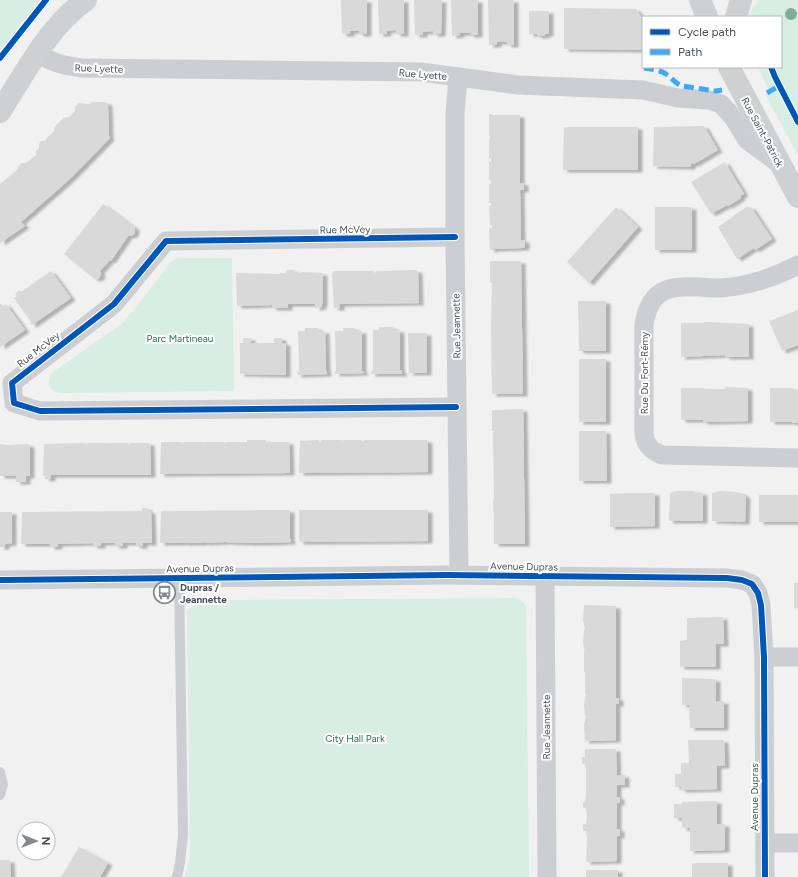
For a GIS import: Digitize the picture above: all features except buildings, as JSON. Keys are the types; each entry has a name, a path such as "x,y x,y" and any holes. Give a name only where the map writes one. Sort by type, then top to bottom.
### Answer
{"main road":[{"path":"0,112 49,37 62,22 86,0"},
{"path":"700,0 707,16"},
{"path":"736,16 741,0"},
{"name":"Rue Saint-Patrick","path":"730,68 798,197"},
{"path":"741,68 742,92"}],"street":[{"name":"Rue Lyette","path":"38,53 63,66 82,68 410,72 533,86 636,89 678,98 709,100 721,104 733,117 747,140 781,165"},
{"name":"Rue Jeannette","path":"458,77 455,114 455,237 459,576"},
{"name":"Rue McVey","path":"455,237 166,241 114,304 12,383 14,403 40,411 456,407"},
{"name":"Rue Du Fort-Rémy","path":"798,265 767,279 734,286 722,288 667,289 660,293 652,302 646,317 644,335 644,439 649,448 662,455 798,458"},
{"name":"Avenue Dupras","path":"0,580 459,576 727,578 742,580 752,584 758,593 762,605 764,658 765,877"},
{"name":"Rue Jeannette","path":"545,576 547,877"},
{"path":"764,658 798,657"},
{"path":"765,843 798,843"}],"lane":[{"path":"177,877 180,863 182,835 179,579"},
{"path":"0,772 3,784 0,795"}],"green space":[{"path":"0,0 40,0 0,51"},
{"path":"757,0 798,0 798,155 766,96 770,93 758,68 782,68 782,16 749,16 754,6 759,2"},
{"name":"Parc Martineau","path":"178,258 232,258 234,391 60,393 53,390 49,385 49,379 53,372 119,326 128,317 172,261"},
{"name":"City Hall Park","path":"518,598 526,605 529,877 185,877 190,856 187,611 200,600"}],"marked path":[{"path":"644,68 664,73 682,86 716,91 722,90"},
{"path":"767,93 779,86"}],"cycle path":[{"path":"0,58 46,0"},
{"path":"771,68 798,122"},
{"path":"455,237 166,241 114,304 12,383 14,403 40,411 456,407"},
{"path":"0,580 447,575 727,578 742,580 752,584 758,593 761,605 764,657 765,877"}],"place":[{"name":"Dupras / Jeannette","path":"164,593"}]}
